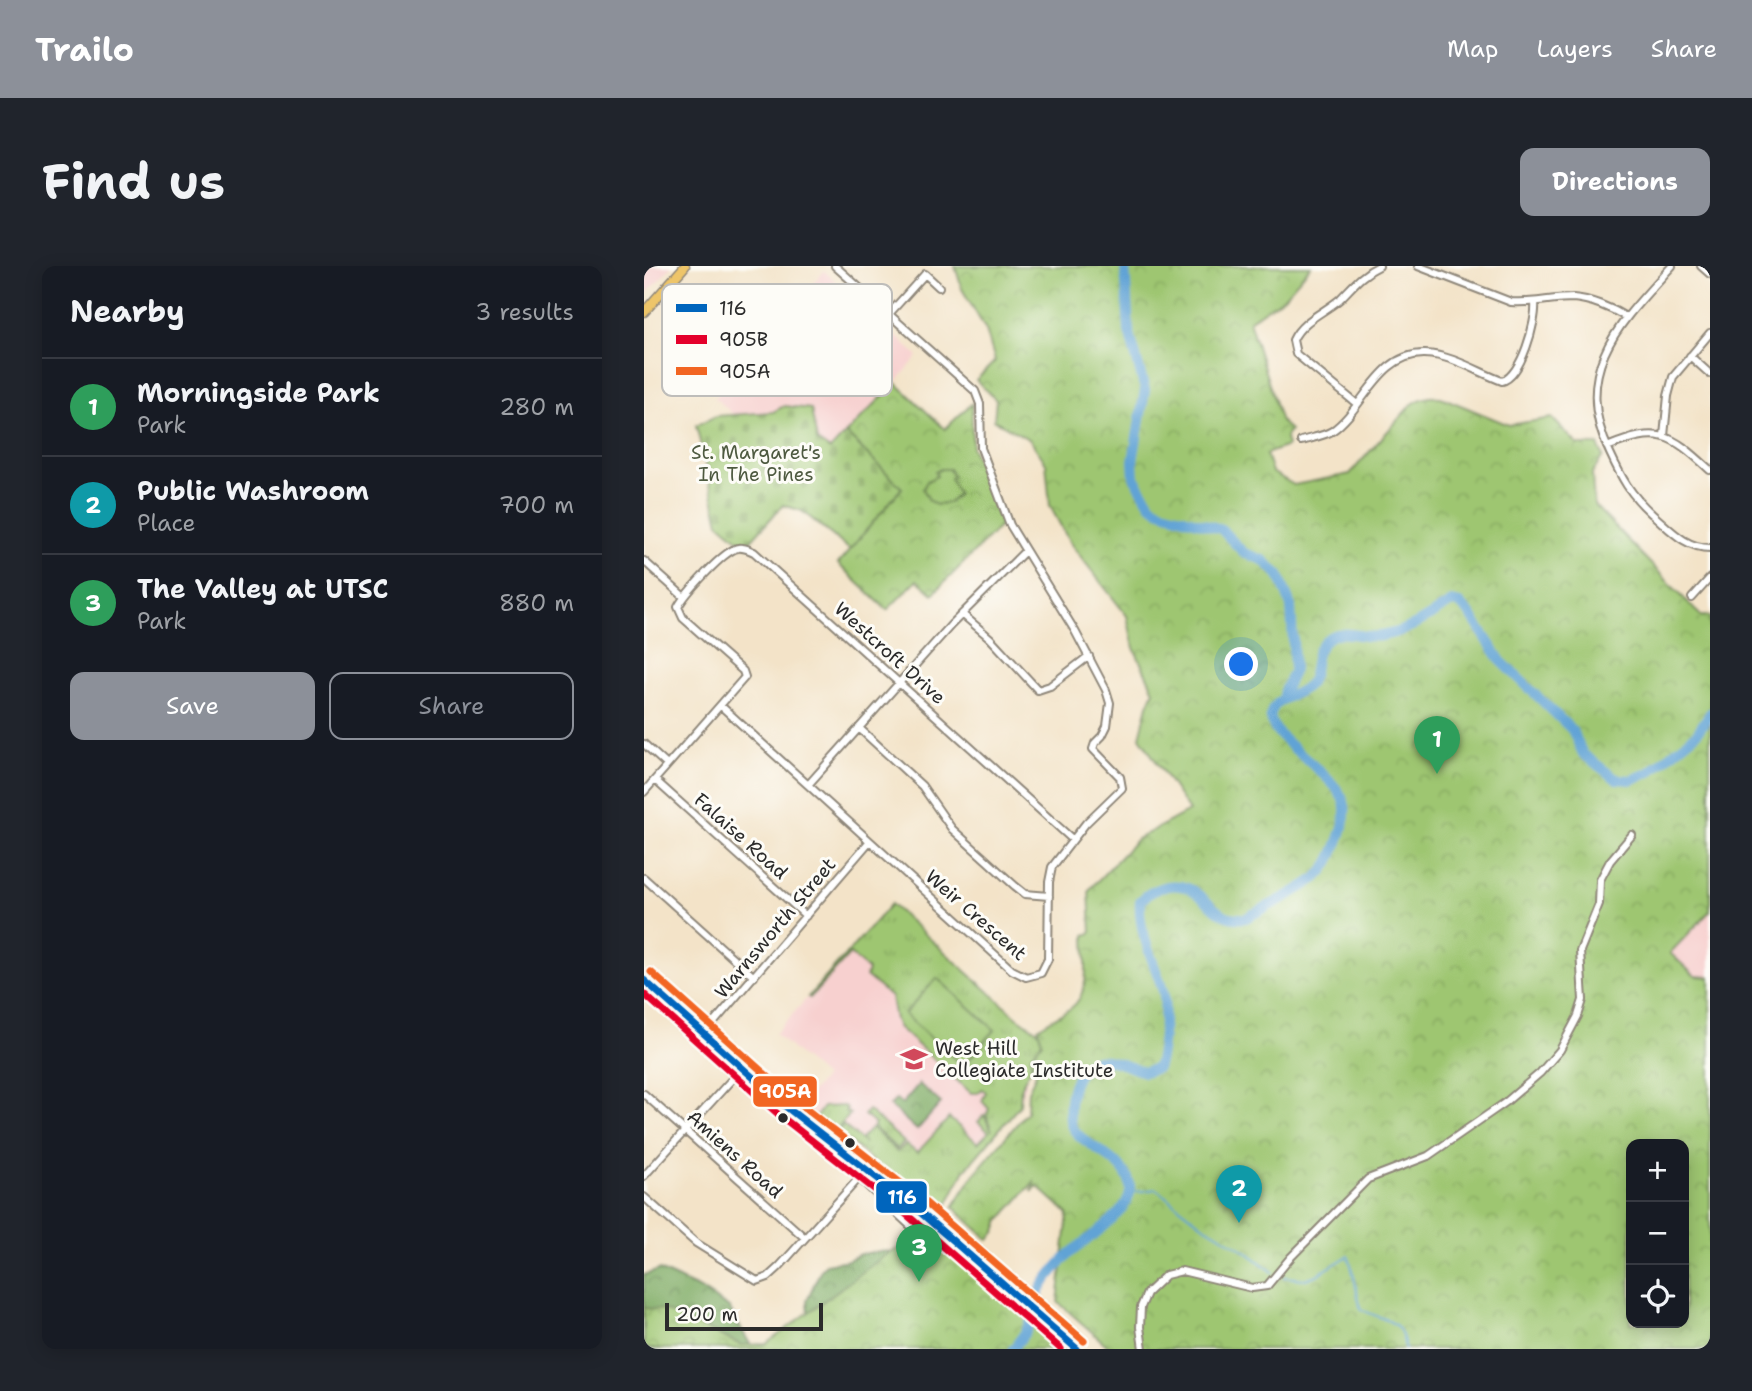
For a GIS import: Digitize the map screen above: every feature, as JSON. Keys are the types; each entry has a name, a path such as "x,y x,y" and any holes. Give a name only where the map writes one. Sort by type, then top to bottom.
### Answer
{"main road":[{"path":"669,284 685,266"},
{"path":"644,312 662,292"},
{"path":"644,980 785,1106 913,1206 1077,1349"}],"street":[{"path":"835,266 855,284"},
{"path":"1357,404 1296,354 1293,340 1300,328 1340,299 1359,279 1379,266"},
{"path":"1418,266 1511,302 1535,303 1573,298 1598,304 1626,317"},
{"path":"1672,266 1626,317 1607,347 1597,384 1598,422 1627,488 1641,505 1680,539 1694,546 1710,548"},
{"path":"1702,266 1710,274"},
{"path":"892,311 925,274 939,287"},
{"path":"1301,441 1331,432 1385,369 1399,360 1416,355 1440,356 1502,381 1507,380 1515,371 1528,341 1536,312 1535,303"},
{"name":"Weir Crescent","path":"721,706 1012,970 1026,977 1041,973 1046,967 1052,867 1072,839 1122,788 1119,777 1093,749 1094,743 1102,736 1107,726 1110,703 1089,656 1010,525 981,447 978,397 967,383 892,317"},
{"path":"1664,436 1670,385 1677,370 1710,333"},
{"path":"1690,356 1710,374"},
{"path":"1607,447 1645,435 1664,436 1687,449 1710,470"},
{"name":"Westcroft Drive","path":"684,597 726,554 738,548 754,552 1072,839"},
{"path":"808,785 962,614 1025,551"},
{"path":"644,561 684,597 678,607 683,618 745,674 744,681 644,792"},
{"path":"1692,598 1710,578"},
{"path":"962,614 990,638 1038,690 1050,686 1089,656"},
{"path":"859,728 922,786 952,829 1015,886 1025,894 1049,896"},
{"path":"644,744 667,765"},
{"name":"Falaise Road","path":"655,780 806,916"},
{"path":"1143,1349 1141,1307 1147,1293 1166,1275 1182,1271 1252,1288 1264,1287 1367,1180 1428,1156 1506,1102 1540,1073 1560,1050 1578,1016 1583,1000 1580,951 1599,904 1601,880 1609,860 1632,835"},
{"name":"Warnsworth Street","path":"704,1034 869,842"},
{"path":"644,878 754,977"},
{"path":"644,1176 743,1067"},
{"name":"Amiens Road","path":"644,1094 805,1238"},
{"path":"644,1197 696,1243 757,1281 768,1276 859,1178 914,1229"}],"shaded area":[{"path":"644,266 672,266 644,296"},
{"path":"824,271 838,284 813,284"},
{"path":"892,332 918,356 892,387"},
{"path":"883,396 830,450 817,441 784,406 773,412 734,415 715,398"},
{"name":"West Hill Collegiate Institute","path":"891,904 1016,1016 1039,1032 1020,1105 964,1170 940,1218 844,1139 824,1128 799,1106 825,1077 775,1034"},
{"path":"1710,911 1710,977 1695,976 1670,953"}],"green space":[{"path":"955,266 1311,266 1284,297 1249,321 1281,422 1290,430 1286,437 1287,446 1266,454 1272,472 1294,485 1350,474 1410,406 1428,397 1441,397 1509,425 1552,418 1578,445 1598,445 1603,456 1592,474 1594,505 1701,616 1710,616 1710,911 1670,953 1695,976 1710,977 1710,1349 1111,1349 1058,1302 1068,1214 1037,1186 1032,1192 1034,1182 1000,1220 989,1240 953,1207 975,1173 1027,1112 1028,1091 1036,1074 1031,1056 1042,1042 1038,1028 1071,1008 1082,993 1086,974 1085,935 1091,933 1089,890 1137,839 1189,811 1140,737 1154,691 1134,648 1127,616 1070,543 1050,506 1046,463 1030,440 994,420 996,400 976,380 995,361 986,330 962,289"},
{"path":"896,383 945,429 972,403 972,448 1001,525 933,594 917,580 887,610 838,564 902,488 846,433 883,396 892,396 892,387"},
{"name":"St. Margaret's In The Pines","path":"784,406 811,409 817,441 830,450 846,433 902,488 850,550 802,511 783,505 746,546 719,523 696,425 716,416 773,412"},
{"path":"949,469 953,476 950,478 958,494 950,502 936,505 929,500 923,489 927,481 937,476 935,472"},
{"path":"891,904 1016,1016 1039,1032 1042,1042 1031,1056 1031,1068 1021,1086 1020,1105 964,1171 943,1213 954,1218 946,1223 849,1141 835,1134 843,1125 863,1142 862,1138 872,1128 897,1152 906,1144 917,1153 949,1118 978,1143 989,1132 978,1122 984,1115 992,1131 986,1115 989,1109 982,1101 986,1092 982,1089 978,1093 971,1093 898,1027 891,997 866,976 868,970 850,954 810,998 808,997"},
{"path":"937,978 995,1030 963,1066 904,1014"},
{"path":"919,1084 941,1103 917,1130 890,1106 896,1099 902,1104"},
{"path":"823,1107 847,1108 845,1111 850,1114 834,1133 814,1119"},
{"path":"868,1110 904,1142 897,1149 864,1115"},
{"path":"916,1239 952,1249 1063,1349 644,1349 644,1308 664,1310 741,1345 766,1344 884,1256"},
{"path":"886,1251 907,1256 919,1253 930,1257 938,1268 962,1288 961,1299 924,1322 910,1312 896,1312 880,1323 857,1349 768,1349 809,1326 807,1300 826,1264 848,1260 860,1254"},
{"path":"659,1270 700,1289 729,1308 753,1349 644,1349 644,1275"}],"waterway":[{"path":"1125,266 1129,331 1145,390 1133,461 1134,477 1150,504 1160,511 1221,529 1244,553 1263,560 1279,575 1291,606 1293,641 1294,670 1284,697"},
{"path":"1013,1349 1027,1330 1040,1291 1050,1275 1066,1257 1121,1210 1130,1193 1124,1172 1072,1127 1070,1111 1073,1085 1088,1064 1103,1060 1144,1072 1157,1068 1161,1053 1164,998 1141,924 1140,901 1161,888 1184,887 1225,915 1246,918 1316,878 1334,852 1345,815 1340,794 1331,782 1279,733 1272,723 1271,713 1283,699 1308,685 1320,646 1325,641 1331,636 1345,633 1374,637 1392,633 1418,623 1452,602 1460,604 1470,614 1501,661 1572,730 1583,754 1616,779 1631,780 1650,772 1697,733 1710,713"},
{"path":"1130,1193 1156,1189 1201,1224 1241,1248 1273,1272"},
{"path":"1284,1277 1305,1279 1317,1275 1348,1256 1361,1309 1396,1326 1403,1338 1405,1349"}],"transit line":[{"name":"905A","path":"651,972 792,1098 920,1198 1084,1341"},
{"name":"116","path":"644,980 785,1106 913,1206 1077,1349"},
{"name":"905B","path":"644,994 778,1114 906,1214 1061,1349"}],"place":[{"name":"Morningside Park","path":"1437,774"},
{"name":"West Hill Collegiate Institute","path":"914,1059"},
{"name":"Public Washroom","path":"1239,1223"},
{"name":"The Valley at UTSC","path":"919,1282"}]}
